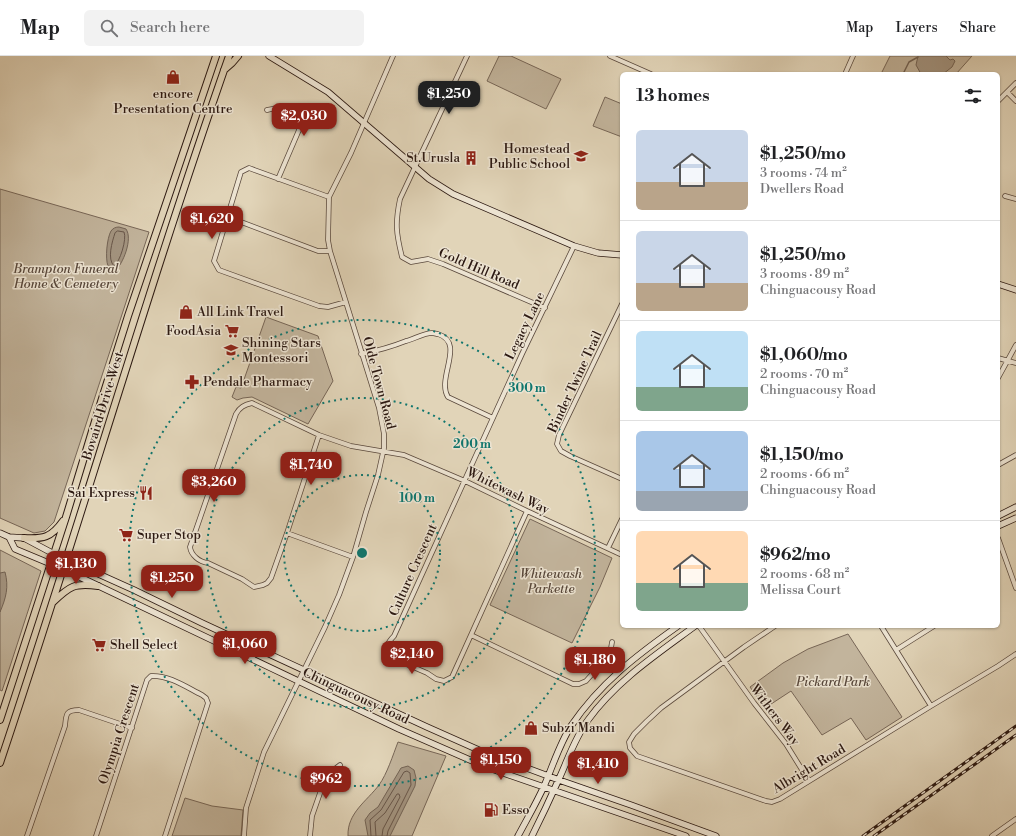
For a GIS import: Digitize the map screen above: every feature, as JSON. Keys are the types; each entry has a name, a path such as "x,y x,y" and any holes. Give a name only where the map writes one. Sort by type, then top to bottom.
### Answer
{"main road":[{"name":"Bovaird Drive West","path":"0,720 66,517 99,408 216,56"},
{"name":"Bovaird Drive West","path":"0,763 85,501 112,412 229,56"},
{"path":"224,70 238,56"},
{"path":"269,56 328,92 429,179 453,194 574,246 598,253 620,255"},
{"path":"1000,285 1016,290"},
{"path":"99,408 112,412"},
{"path":"1000,515 1016,507"},
{"path":"24,538 39,539 52,534 66,517"},
{"path":"1000,525 1016,518"},
{"name":"Chinguacousy Road","path":"0,533 9,537 24,538 54,554 128,586 202,623 467,745 548,776 716,836"},
{"name":"Chinguacousy Road","path":"9,537 16,549 63,569 234,649 399,729 472,761 686,836"},
{"path":"52,603 68,588 73,586 84,584 98,586"},
{"path":"518,836 544,786 568,730 597,692 627,664 675,628"},
{"path":"532,836 559,780 569,753 588,720 620,684 638,668 692,628"}],"street":[{"name":"Olde Town Road","path":"244,836 246,808 264,752 339,595 353,557 378,475 383,452 384,434 379,408 330,251 328,240 329,197 351,153 393,56"},
{"path":"416,168 467,56"},
{"path":"610,56 646,72"},
{"path":"846,72 853,56"},
{"path":"1000,99 1016,83"},
{"path":"1007,92 1016,101"},
{"path":"267,110 280,109 297,118 300,124 299,130 278,179"},
{"path":"329,197 249,168 241,172 214,261 219,270 318,306 328,307 346,302"},
{"name":"Gold Hill Road","path":"416,168 400,199 396,218 397,238 402,257 411,262 428,259 443,264 545,308"},
{"path":"1005,196 1016,199"},
{"path":"228,217 318,251 330,251"},
{"name":"Legacy Lane","path":"465,480 574,246"},
{"name":"Binder Twine Trail","path":"620,308 559,435 557,444 561,451 620,479"},
{"path":"361,354 374,352 432,333 446,338 451,347 444,384 445,392 448,397 494,418"},
{"path":"1000,375 1016,345"},
{"path":"1000,359 1016,364"},
{"name":"Whitewash Way","path":"287,533 271,578 267,583 259,587 254,587 235,576 208,563 200,561 190,549 236,414 239,409 248,404 255,404 319,435 351,446 404,455 465,480 527,511 620,554"},
{"path":"319,435 287,533 353,557"},
{"path":"1000,464 1016,455"},
{"name":"Culture Crescent","path":"465,480 394,636 387,646 387,652 390,657 427,673 436,679 444,681 452,677 527,511"},
{"path":"608,548 620,523"},
{"path":"1000,544 1016,588"},
{"path":"700,628 724,662 772,628"},
{"path":"882,628 931,706"},
{"path":"896,650 931,628"},
{"path":"471,635 573,684 579,684 586,681 610,654 612,642"},
{"name":"Albright Road","path":"724,662 661,708 634,734 629,742 630,748 637,756 772,802 780,799 1016,654"},
{"name":"Withers Way","path":"724,662 786,744 809,781"},
{"name":"Olympia Crescent","path":"96,836 147,680 151,676 159,675 169,678 206,698 208,703 165,836"},
{"path":"28,836 65,726 68,712 71,710 79,710 132,728"},
{"path":"310,836 312,816 326,776 340,765"},
{"path":"992,836 1016,819"}],"green space":[{"path":"499,56 511,56 561,79 546,109 487,81"},
{"path":"890,56 972,56 958,72 882,72"},
{"path":"605,97 620,103 620,136 593,126"},
{"name":"Brampton Funeral Home & Cemetery","path":"0,189 149,232 54,522 45,531 34,533 0,518"},
{"path":"266,317 318,336 333,381 308,424 252,397 237,400 232,397 236,387 241,388"},
{"name":"Whitewash Parkette","path":"530,519 612,558 600,587 572,643 490,605"},
{"path":"0,550 41,571 2,691 0,690"},
{"name":"Pickard Park","path":"848,634 902,717 866,740 851,718 822,735 791,691 765,708 750,687 783,663 808,649"},
{"path":"398,742 446,756 412,836 348,836 354,814 382,781"},
{"path":"185,798 212,806 243,810 241,836 172,836"}],"water":[{"path":"918,56 946,56 950,60 953,59 955,61 952,67 946,72 920,72 916,65"},
{"path":"119,227 126,229 128,233 128,245 121,263 115,271 110,269 108,266 107,248 108,238 111,231"},
{"path":"5,572 7,583 6,592 0,612 0,573"},
{"path":"408,766 414,770 416,778 415,786 390,836 368,836 365,820 370,813 378,807 401,768"}],"waterway":[{"path":"904,72 909,62 918,57"}],"railway":[{"path":"863,836 1016,726"},
{"path":"874,836 1016,735"}],"place":[{"name":"encore Presentation Centre","path":"173,77"},
{"name":"Homestead Public School","path":"581,156"},
{"name":"St.Urusla","path":"471,158"},
{"name":"All Link Travel","path":"186,312"},
{"name":"FoodAsia","path":"232,331"},
{"name":"Shining Stars Montessori","path":"231,350"},
{"name":"Pendale Pharmacy","path":"192,382"},
{"name":"Sai Express","path":"146,493"},
{"name":"Super Stop","path":"126,535"},
{"name":"Shell Select","path":"99,645"},
{"name":"Subzi Mandi","path":"531,728"},
{"name":"Esso","path":"491,810"}]}
